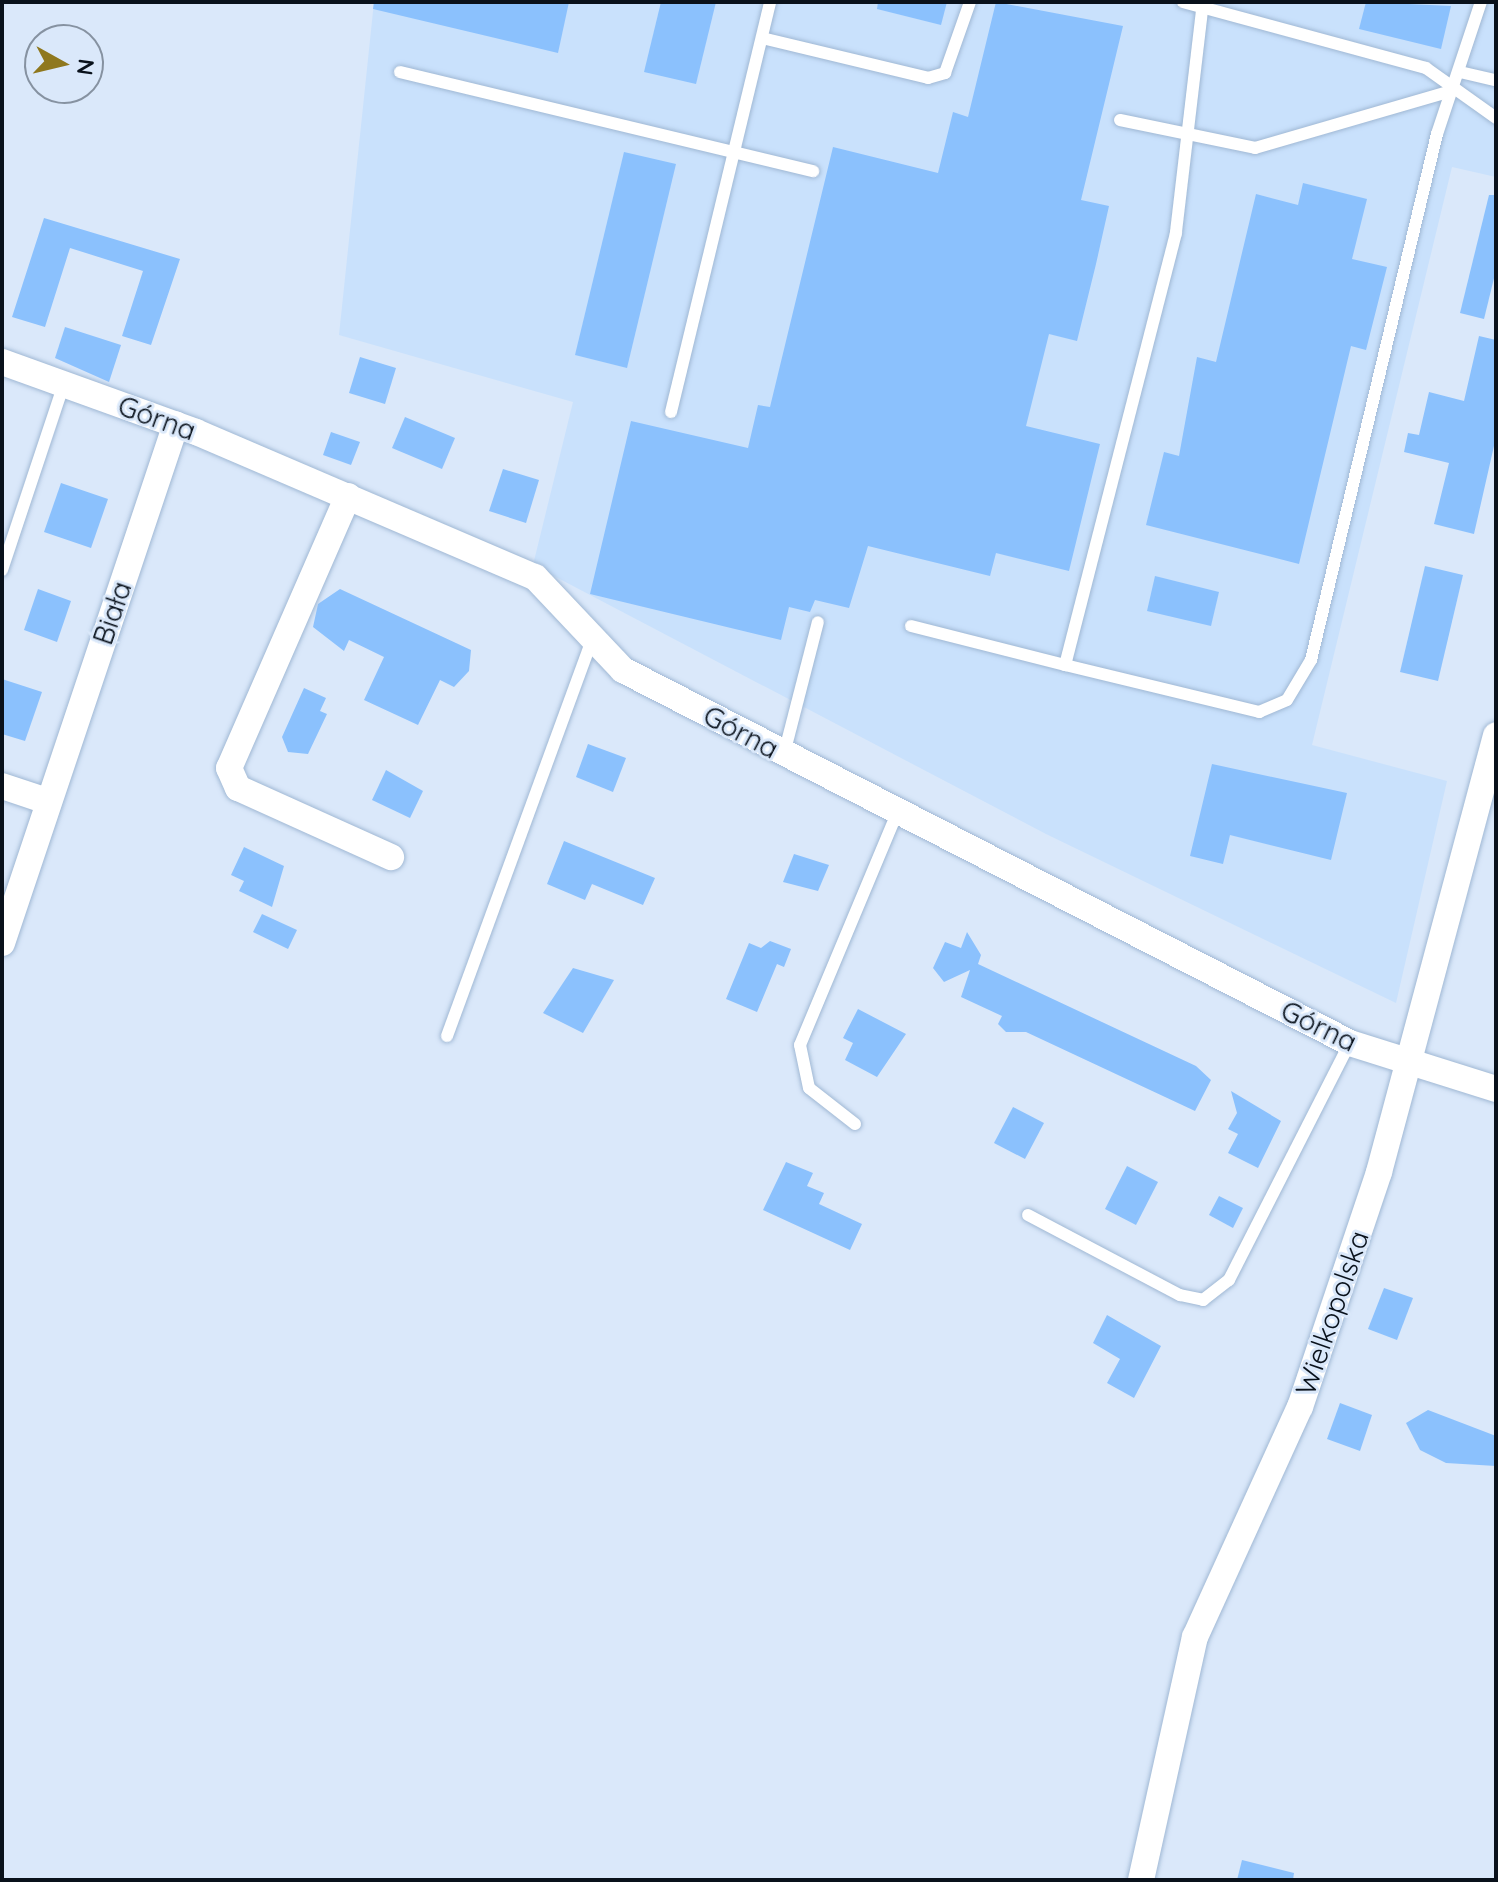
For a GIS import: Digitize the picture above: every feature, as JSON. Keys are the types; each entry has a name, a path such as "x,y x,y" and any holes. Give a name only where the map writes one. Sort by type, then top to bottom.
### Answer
{"street":[{"name":"Górna","path":"2,362 176,424 535,577 591,642 623,670 1350,1043 1412,1066 1496,1089"},
{"name":"Biała","path":"2,943 47,801 176,424"},
{"path":"348,496 229,768 238,788 391,857"},
{"name":"Wielkopolska","path":"1141,1880 1195,1637 1300,1407 1412,1066 1496,735"},
{"path":"2,786 47,801"}],"lane":[{"path":"671,412 770,2"},
{"path":"762,38 928,78 945,73 970,2"},
{"path":"1183,2 1411,63 1496,118"},
{"path":"911,626 1259,712 1287,700 1300,683 1454,90 1481,2"},
{"path":"1065,665 1176,233 1202,5"},
{"path":"400,72 813,171"},
{"path":"1460,72 1496,80"},
{"path":"1120,120 1185,136 1255,148 1454,90"},
{"path":"2,570 64,384"},
{"path":"784,754 818,622"},
{"path":"447,1036 591,642"},
{"path":"855,1124 809,1088 800,1045 897,813"},
{"path":"1028,1215 1180,1295 1203,1300 1229,1280 1350,1043"}],"shaded area":[{"path":"374,2 1496,2 1496,177 1452,167 1312,745 1447,781 1396,1003 1046,834 533,565 573,402 339,335"}],"building":[{"path":"374,2 569,2 558,53 373,9"},
{"path":"661,2 716,2 696,84 644,72"},
{"path":"878,2 947,2 941,25 877,9"},
{"path":"996,2 1123,26 1081,200 1109,206 1096,264 1077,341 1049,334 1026,426 1100,444 1069,571 996,553 990,576 868,546 849,608 815,600 810,612 789,607 781,640 590,594 631,421 748,448 758,405 770,407 833,147 938,173 953,112 968,117"},
{"path":"1366,2 1451,6 1441,49 1359,29"},
{"path":"624,152 676,164 627,368 575,355"},
{"path":"1303,183 1367,199 1352,259 1387,267 1366,350 1351,346 1299,564 1146,525 1164,452 1179,456 1197,357 1216,362 1256,194 1298,205"},
{"path":"1489,195 1496,195 1496,270 1484,319 1460,313"},
{"path":"44,218 180,259 151,345 122,336 143,271 70,248 45,327 12,317"},
{"path":"65,327 121,345 109,382 55,358"},
{"path":"1479,336 1496,340 1496,437 1474,534 1434,524 1449,463 1404,452 1408,433 1419,435 1429,392 1464,401"},
{"path":"360,357 396,368 385,404 349,393"},
{"path":"405,417 455,438 442,469 392,448"},
{"path":"331,432 360,442 351,465 323,455"},
{"path":"503,469 539,480 526,523 489,511"},
{"path":"61,483 108,499 91,548 44,532"},
{"path":"1425,566 1463,575 1438,681 1400,672"},
{"path":"1155,576 1219,592 1211,626 1147,611"},
{"path":"38,589 71,601 57,642 24,630"},
{"path":"340,589 471,650 469,671 454,687 440,680 418,725 364,700 384,657 349,640 344,651 313,627 318,604"},
{"path":"2,679 42,692 25,741 2,734"},
{"path":"304,688 326,698 320,711 327,714 308,754 288,752 282,737"},
{"path":"588,744 626,758 613,792 576,777"},
{"path":"1212,764 1347,793 1331,860 1230,835 1223,864 1190,856"},
{"path":"386,770 423,791 410,818 372,800"},
{"path":"564,841 655,878 643,905 592,884 585,900 547,884"},
{"path":"244,847 284,866 272,907 239,891 244,881 231,875"},
{"path":"794,854 829,865 818,891 783,882"},
{"path":"262,914 297,930 288,949 253,932"},
{"path":"967,932 981,955 978,964 1196,1066 1211,1080 1195,1111 1026,1032 1006,1032 998,1024 1002,1016 961,997 970,970 944,982 933,968 945,942 961,948"},
{"path":"770,941 791,949 784,967 777,964 757,1012 726,999 749,943 761,948"},
{"path":"573,968 614,980 583,1033 543,1013"},
{"path":"858,1009 906,1034 877,1077 845,1060 853,1043 843,1038"},
{"path":"1231,1091 1281,1121 1258,1168 1228,1153 1238,1134 1228,1129 1237,1113"},
{"path":"1013,1107 1044,1123 1025,1159 994,1143"},
{"path":"786,1162 813,1173 807,1186 824,1193 819,1204 862,1224 850,1250 763,1210"},
{"path":"1127,1166 1158,1182 1136,1225 1105,1209"},
{"path":"1219,1196 1243,1208 1233,1228 1209,1215"},
{"path":"1384,1288 1413,1298 1397,1340 1368,1329"},
{"path":"1107,1315 1161,1346 1134,1398 1107,1383 1120,1359 1093,1343"},
{"path":"1340,1403 1372,1415 1360,1451 1327,1439"},
{"path":"1428,1410 1496,1436 1496,1466 1446,1463 1420,1450 1406,1423"},
{"path":"1242,1860 1294,1873 1293,1880 1237,1880"}]}
